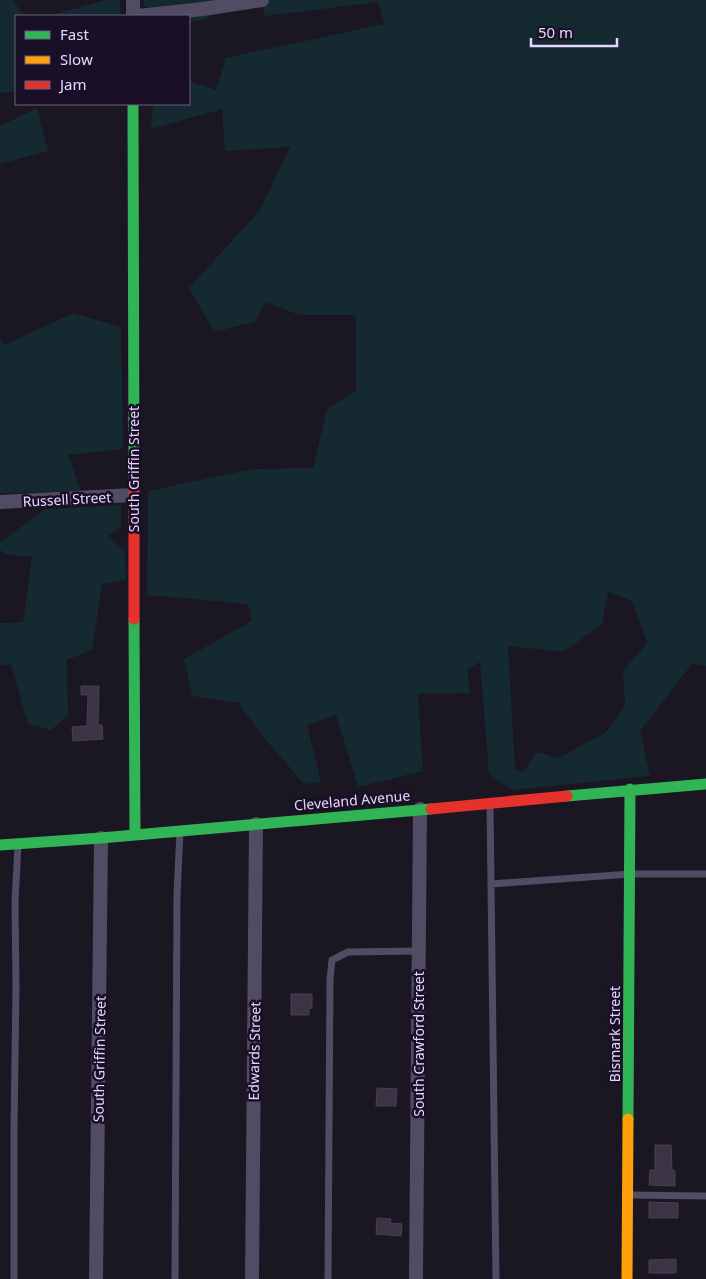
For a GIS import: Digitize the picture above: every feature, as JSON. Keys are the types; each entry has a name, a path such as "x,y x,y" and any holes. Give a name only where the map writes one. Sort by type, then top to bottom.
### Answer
{"street":[{"path":"133,0 133,15"},
{"path":"147,15 262,0"},
{"name":"South Griffin Street","path":"133,105 135,834"},
{"name":"Russell Street","path":"0,502 133,495"},
{"name":"Cleveland Avenue","path":"0,845 101,838 490,804 630,789 706,784"},
{"name":"Bismark Street","path":"627,1279 630,789"},
{"name":"South Crawford Street","path":"416,1279 420,809"},
{"name":"Edwards Street","path":"252,1279 256,824"},
{"name":"South Griffin Street","path":"96,1279 101,838"}],"lane":[{"path":"490,804 496,1279"},
{"path":"175,1279 177,894 180,830"},
{"path":"14,1279 18,844"},
{"path":"491,884 630,874 706,874"},
{"path":"328,1279 330,979 332,960 348,952 418,951"},
{"path":"628,1194 706,1196"}],"shaded area":[{"path":"0,0 13,0 23,15 15,15 15,92 0,93"},
{"path":"105,0 120,0 121,15 51,15"},
{"path":"144,0 229,0 206,19 190,22 190,15 153,15 144,5"},
{"path":"262,0 706,0 706,666 692,664 640,731 650,776 512,790 489,774 480,662 467,670 470,693 418,694 423,771 358,787 336,715 307,725 321,782 304,784 259,732 239,703 192,696 184,659 252,621 248,604 147,595 148,491 253,469 313,468 327,409 356,390 356,315 299,315 266,302 255,322 214,332 189,288 260,210 290,147 225,151 222,109 151,129 153,105 190,105 190,81 216,90 226,58 384,24 378,2 265,16","holes":["608,592 632,601 647,643 623,671 625,706 605,733 558,758 537,752 523,772 515,769 508,646 563,652 602,624"]},
{"path":"37,108 48,151 0,164 0,126"},
{"path":"73,313 121,327 123,449 68,455 81,491 0,493 0,338 5,345"},
{"path":"121,505 121,527 108,536 125,551 126,580 102,584 92,650 67,660 68,716 51,730 28,724 11,664 0,666 0,623 23,622 32,557 7,555 0,550 0,543 45,509"}],"building":[{"path":"81,686 99,686 98,725 102,725 103,739 73,741 72,727 87,726 88,695 81,695"},
{"path":"291,994 312,994 312,1008 309,1009 309,1015 291,1015"},
{"path":"377,1088 397,1089 396,1106 376,1106"},
{"path":"655,1145 671,1145 675,1186 649,1185 650,1170 655,1170"},
{"path":"649,1202 678,1203 678,1218 649,1218"},
{"path":"377,1218 391,1219 390,1223 402,1224 401,1236 376,1234"},
{"path":"676,1259 676,1273 649,1273 649,1260"}],"traffic: fast":[{"path":"133,105 134,474"},
{"path":"134,619 135,834"},
{"path":"567,796 706,784"},
{"path":"628,1119 630,789"},
{"path":"0,845 431,809"}],"traffic: slow":[{"path":"627,1279 628,1119"}],"traffic: jam":[{"path":"134,474 134,619"},
{"path":"431,809 567,796"}]}
